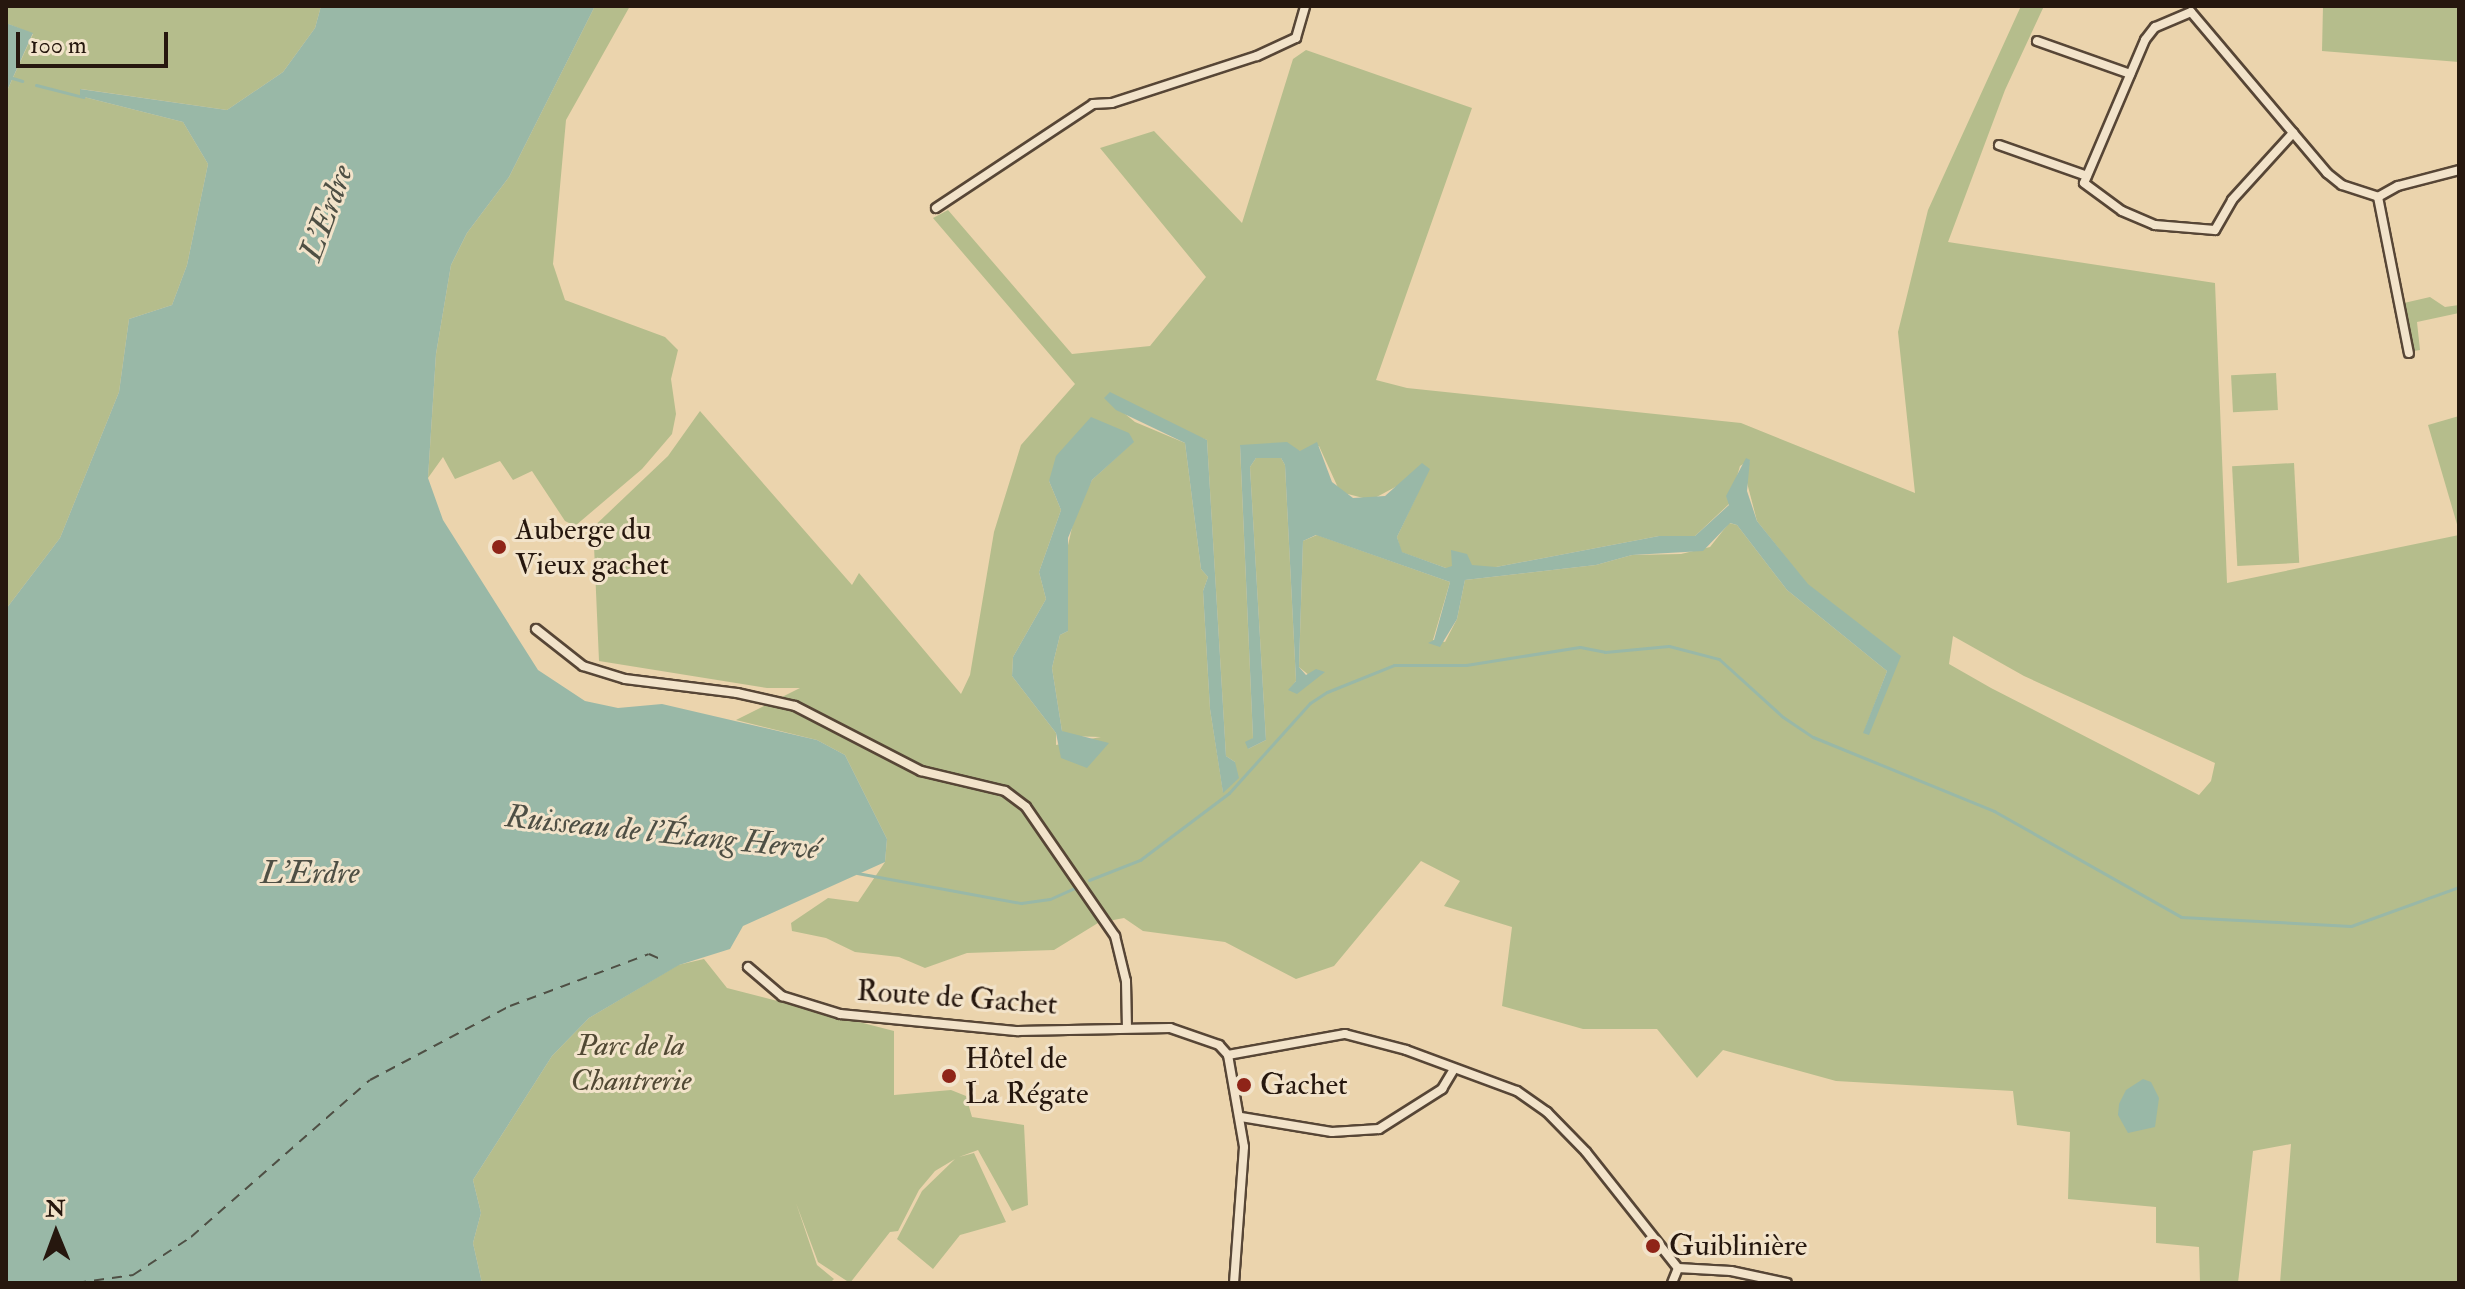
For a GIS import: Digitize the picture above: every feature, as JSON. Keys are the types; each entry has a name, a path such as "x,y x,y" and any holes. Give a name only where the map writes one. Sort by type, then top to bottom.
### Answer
{"street":[{"path":"936,208 1093,104 1112,103 1257,56 1296,38 1305,6"},
{"path":"2293,133 2232,200 2215,230 2155,225 2131,215 2084,183 2130,74 2155,27 2192,9 2293,133 2342,185 2378,197 2398,186 2459,170"},
{"path":"2037,41 2130,74"},
{"path":"1999,145 2087,176"},
{"path":"2378,197 2409,353"},
{"path":"536,629 583,666 625,679 737,693 795,706 921,771 1005,791 1026,807 1083,884 1121,950 1127,1028"},
{"name":"Route de Gachet","path":"748,967 782,996 840,1014 1018,1031 1182,1030 1219,1045 1228,1055"},
{"path":"1234,1283 1241,1117 1228,1055 1345,1034 1406,1050 1453,1071 1517,1091 1547,1112 1586,1152 1678,1268 1787,1283"},
{"path":"1241,1117 1332,1132 1379,1129 1442,1089 1453,1071"},
{"path":"1672,1283 1678,1268"}],"green space":[{"path":"6,6 321,6 315,28 283,72 227,110 81,89 80,96 183,122 208,164 187,265 172,305 129,319 119,392 60,538 6,609 6,93 33,34 6,23"},
{"path":"595,6 630,6 566,120 553,264 565,300 665,337 678,350 671,379 676,414 672,434 642,469 575,526 565,521 532,471 513,480 500,461 455,479 443,457 428,478 436,354 451,265 467,233 509,177"},
{"path":"2021,6 2044,6 2005,90 1948,242 2215,283 2227,583 2459,535 2459,1283 2280,1283 2291,1144 2253,1151 2238,1283 2200,1283 2199,1247 2156,1243 2156,1207 2068,1199 2070,1132 2017,1125 2013,1091 1836,1081 1723,1050 1697,1078 1657,1029 1583,1029 1502,1006 1512,927 1444,906 1460,881 1421,861 1334,966 1296,979 1225,942 1143,931 1124,918 1098,923 1054,950 967,953 925,968 899,957 855,952 826,938 792,931 791,923 828,898 858,902 885,862 887,839 845,755 817,740 736,720 800,688 767,688 599,661 594,546 586,534 668,456 700,411 852,585 859,573 961,694 970,675 994,532 1021,445 1075,384 933,218 948,210 1072,354 1150,346 1206,277 1100,148 1154,131 1242,223 1293,59 1306,50 1472,108 1376,380 1407,388 1741,423 1915,493 1898,332 1928,210","holes":["1114,405 1207,440 1226,756 1235,762 1223,792 1210,709 1203,591 1208,577 1201,569 1185,443 1135,422","1133,442 1092,480 1076,510 1066,554 1068,631 1060,635 1052,668 1062,731 1066,736 1101,737 1056,745 1056,733 1012,676 1013,657 1046,599 1039,572 1061,510 1049,481","1240,446 1301,451 1319,446 1340,492 1371,500 1429,469 1397,537 1401,552 1446,568 1496,567 1659,536 1695,536 1729,504 1740,466 1750,460 1745,475 1757,521 1807,584 1900,656 1864,732 1887,671 1787,590 1737,525 1729,523 1710,547 1681,554 1632,555 1596,565 1465,580 1457,619 1445,642 1433,640 1450,582 1317,535 1303,541 1299,667 1310,676 1289,690 1296,681 1285,465 1281,458 1256,458 1250,467 1266,740 1248,749 1253,738","1953,636 2024,676 2215,763 2211,781 2199,795 1949,664"]},
{"path":"2323,6 2459,6 2459,62 2322,51"},
{"path":"2430,297 2445,307 2459,305 2459,313 2417,322 2420,350 2414,351 2404,303"},
{"path":"2276,373 2278,410 2233,412 2231,375"},
{"path":"2459,416 2459,531 2428,425"},
{"path":"2294,463 2299,563 2237,566 2232,466"},
{"name":"Parc de la Chantrerie","path":"704,959 727,988 894,1031 894,1095 951,1090 966,1096 972,1117 1024,1125 1028,1205 1012,1211 978,1150 959,1157 974,1153 1006,1222 960,1235 933,1269 897,1239 922,1191 955,1159 935,1171 919,1190 898,1231 890,1232 850,1283 818,1262 796,1203 817,1265 834,1279 830,1283 482,1283 473,1243 481,1213 473,1180 552,1056 589,1018 678,965"}],"water":[{"name":"L'Erdre","path":"321,6 595,6 509,177 467,233 451,265 436,354 428,478 443,520 538,670 585,701 618,708 662,704 817,740 845,755 887,839 885,862 743,926 730,949 679,965 589,1018 552,1056 473,1180 481,1213 473,1243 482,1283 6,1283 6,609 60,538 119,392 129,319 172,305 187,265 208,164 183,122 80,96 80,89 227,110 283,72 315,28"},
{"path":"6,23 33,33 6,93"},
{"path":"1110,392 1207,440 1226,756 1235,762 1239,778 1223,793 1210,709 1203,591 1208,577 1201,569 1185,443 1116,410 1104,398"},
{"path":"1091,417 1129,433 1134,442 1092,480 1068,538 1068,631 1060,635 1052,668 1062,731 1109,743 1087,768 1061,758 1056,733 1012,676 1013,657 1046,599 1039,572 1061,510 1049,481 1056,456"},
{"path":"1287,442 1300,451 1317,442 1332,482 1353,498 1385,496 1422,463 1430,469 1397,537 1402,552 1446,568 1452,566 1451,550 1467,554 1472,565 1496,567 1659,536 1695,536 1729,505 1726,496 1746,458 1750,460 1747,491 1757,521 1808,584 1901,656 1869,735 1863,733 1887,671 1787,590 1737,525 1730,523 1703,551 1632,555 1596,565 1465,580 1457,619 1440,647 1428,643 1434,640 1450,582 1316,535 1303,541 1299,667 1306,675 1316,669 1325,672 1297,694 1288,690 1296,681 1285,465 1281,458 1256,458 1250,467 1266,740 1248,749 1245,742 1253,738 1240,445"},
{"path":"2143,1079 2151,1082 2159,1098 2155,1127 2128,1133 2118,1115 2119,1104 2126,1090"}],"waterway":[{"path":"6,76 22,81"},
{"path":"36,85 83,97"},
{"name":"Ruisseau de l'Étang Hervé","path":"1089,880 1140,860 1229,793 1310,703 1327,692 1394,665 1466,665 1580,647 1605,652 1669,646 1719,659 1783,717 1813,737 1994,811 2181,917 2351,926 2459,887"},
{"name":"Ruisseau de l'Étang Hervé","path":"857,873 1021,903 1050,899 1079,886"}],"ferry route":[{"path":"76,1283 133,1275 191,1237 370,1080 510,1006 649,954 660,959"}],"place":[{"name":"Auberge du Vieux gachet","path":"499,547"},
{"name":"Hôtel de La Régate","path":"949,1076"},
{"name":"Gachet","path":"1244,1085"},
{"name":"Guiblinière","path":"1653,1246"}]}
